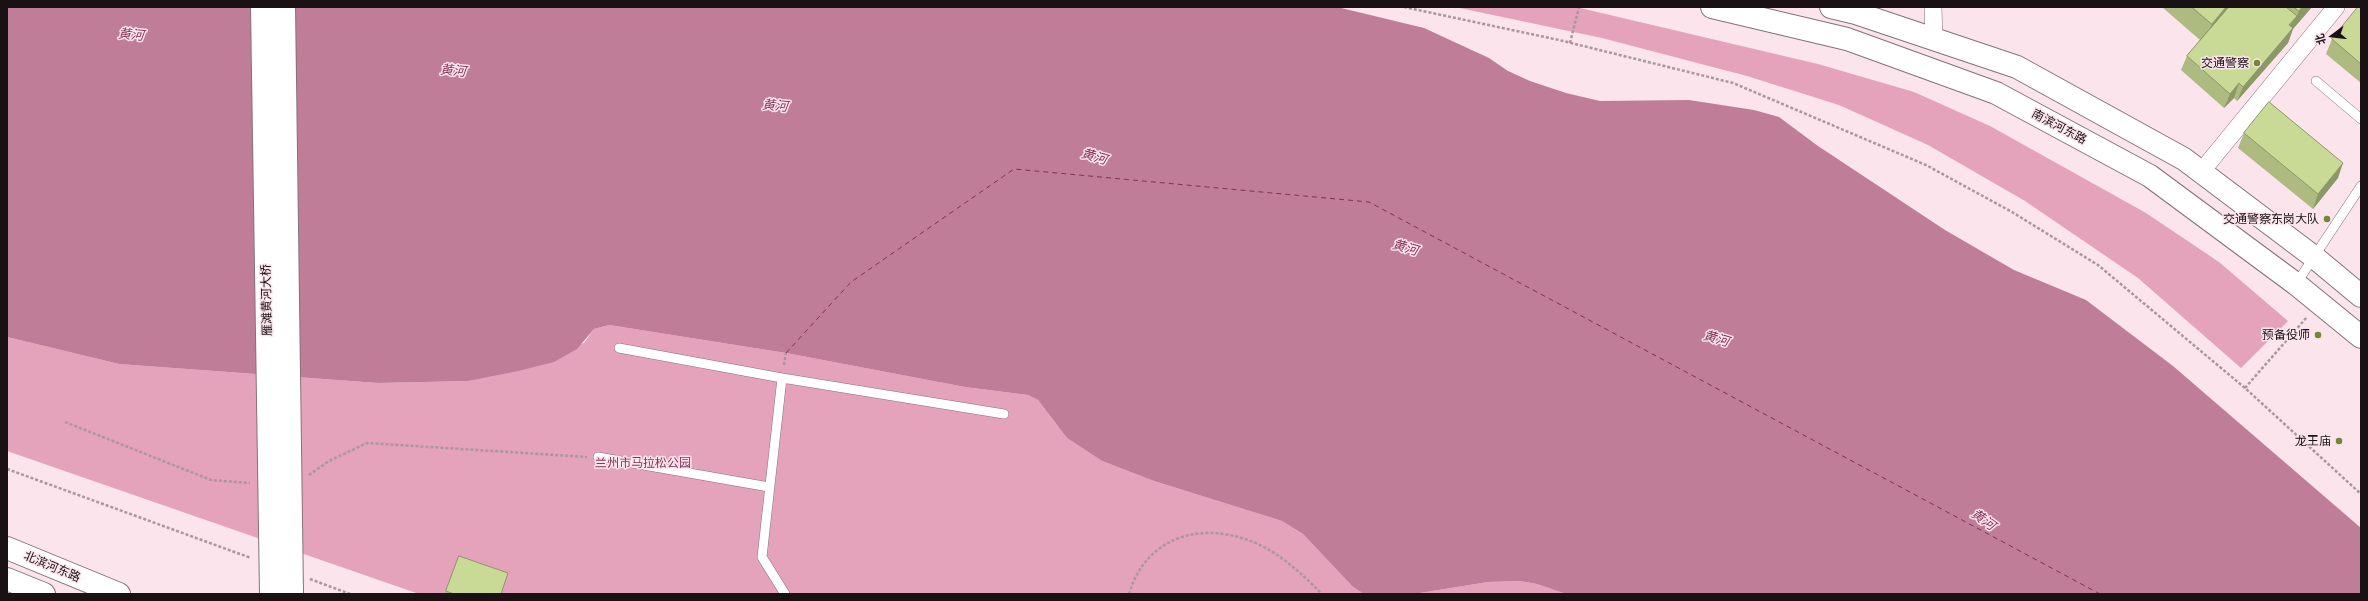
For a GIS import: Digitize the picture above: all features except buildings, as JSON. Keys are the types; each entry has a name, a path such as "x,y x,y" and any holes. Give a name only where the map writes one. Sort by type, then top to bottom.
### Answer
{"main road":[{"name":"雁滩黄河大桥","path":"262,7 271,594"},
{"name":"雁滩黄河大桥","path":"284,7 292,594"},
{"name":"南滨河东路","path":"1712,7 1847,39 1996,93 2150,176 2296,284 2361,337"},
{"path":"1831,7 1856,13 2016,67 2184,159 2314,257 2361,296"},
{"name":"北滨河东路","path":"7,548 92,590 119,594"},
{"path":"7,580 44,594"}],"street":[{"path":"1933,7 1934,39"},
{"path":"2200,172 2336,7"}],"lane":[{"path":"2316,81 2361,119"},
{"path":"2296,284 2361,186"},
{"path":"619,348 782,378 1004,414"},
{"path":"782,378 762,557 785,594"},
{"path":"598,457 769,487"}],"path":[{"path":"1404,7 1570,43 1733,83 1926,165 2012,212 2098,265 2246,388 2361,494"},
{"path":"1570,43 1579,7"},
{"path":"2246,388 2319,303"},
{"path":"65,422 211,480 256,484"},
{"path":"305,478 329,462 367,443 598,457"},
{"path":"7,469 253,559"},
{"path":"1129,594 1143,564 1169,540 1198,534 1220,532 1260,545 1302,574 1322,594"},
{"path":"306,578 350,594"}],"green space":[{"path":"1455,7 1576,7 1818,64 1914,92 1990,126 2146,213 2219,262 2288,321 2241,368 2138,278 2025,201 1928,145 1839,105 1747,76 1602,38"},
{"name":"兰州市马拉松公园","path":"609,325 786,353 965,387 1028,395 1038,400 1067,438 1102,461 1154,481 1282,521 1303,534 1353,587 1364,594 419,594 7,451 7,337 119,364 378,383 468,381 584,343 594,329"},
{"path":"1520,581 1537,584 1566,594 1414,594 1488,582"}],"water":[{"name":"黄河","path":"7,7 1337,7 1424,28 1489,58 1508,71 1530,81 1566,93 1600,101 1689,100 1754,110 1779,117 1818,146 1945,230 2014,270 2086,300 2173,366 2361,528 2361,594 1566,594 1537,584 1520,581 1488,582 1414,594 1364,594 1353,587 1303,534 1282,521 1154,481 1102,461 1067,438 1038,400 1028,395 965,387 786,353 609,325 594,329 577,349 554,362 468,381 378,383 119,364 7,337"}],"ferry route":[{"path":"786,353 851,282 1014,169 1369,202 2100,594"}],"place":[{"name":"交通警察","path":"2257,63"},
{"name":"交通警察东岗大队","path":"2327,219"},
{"name":"预备役师","path":"2318,335"},
{"name":"龙王庙","path":"2339,441"}]}
